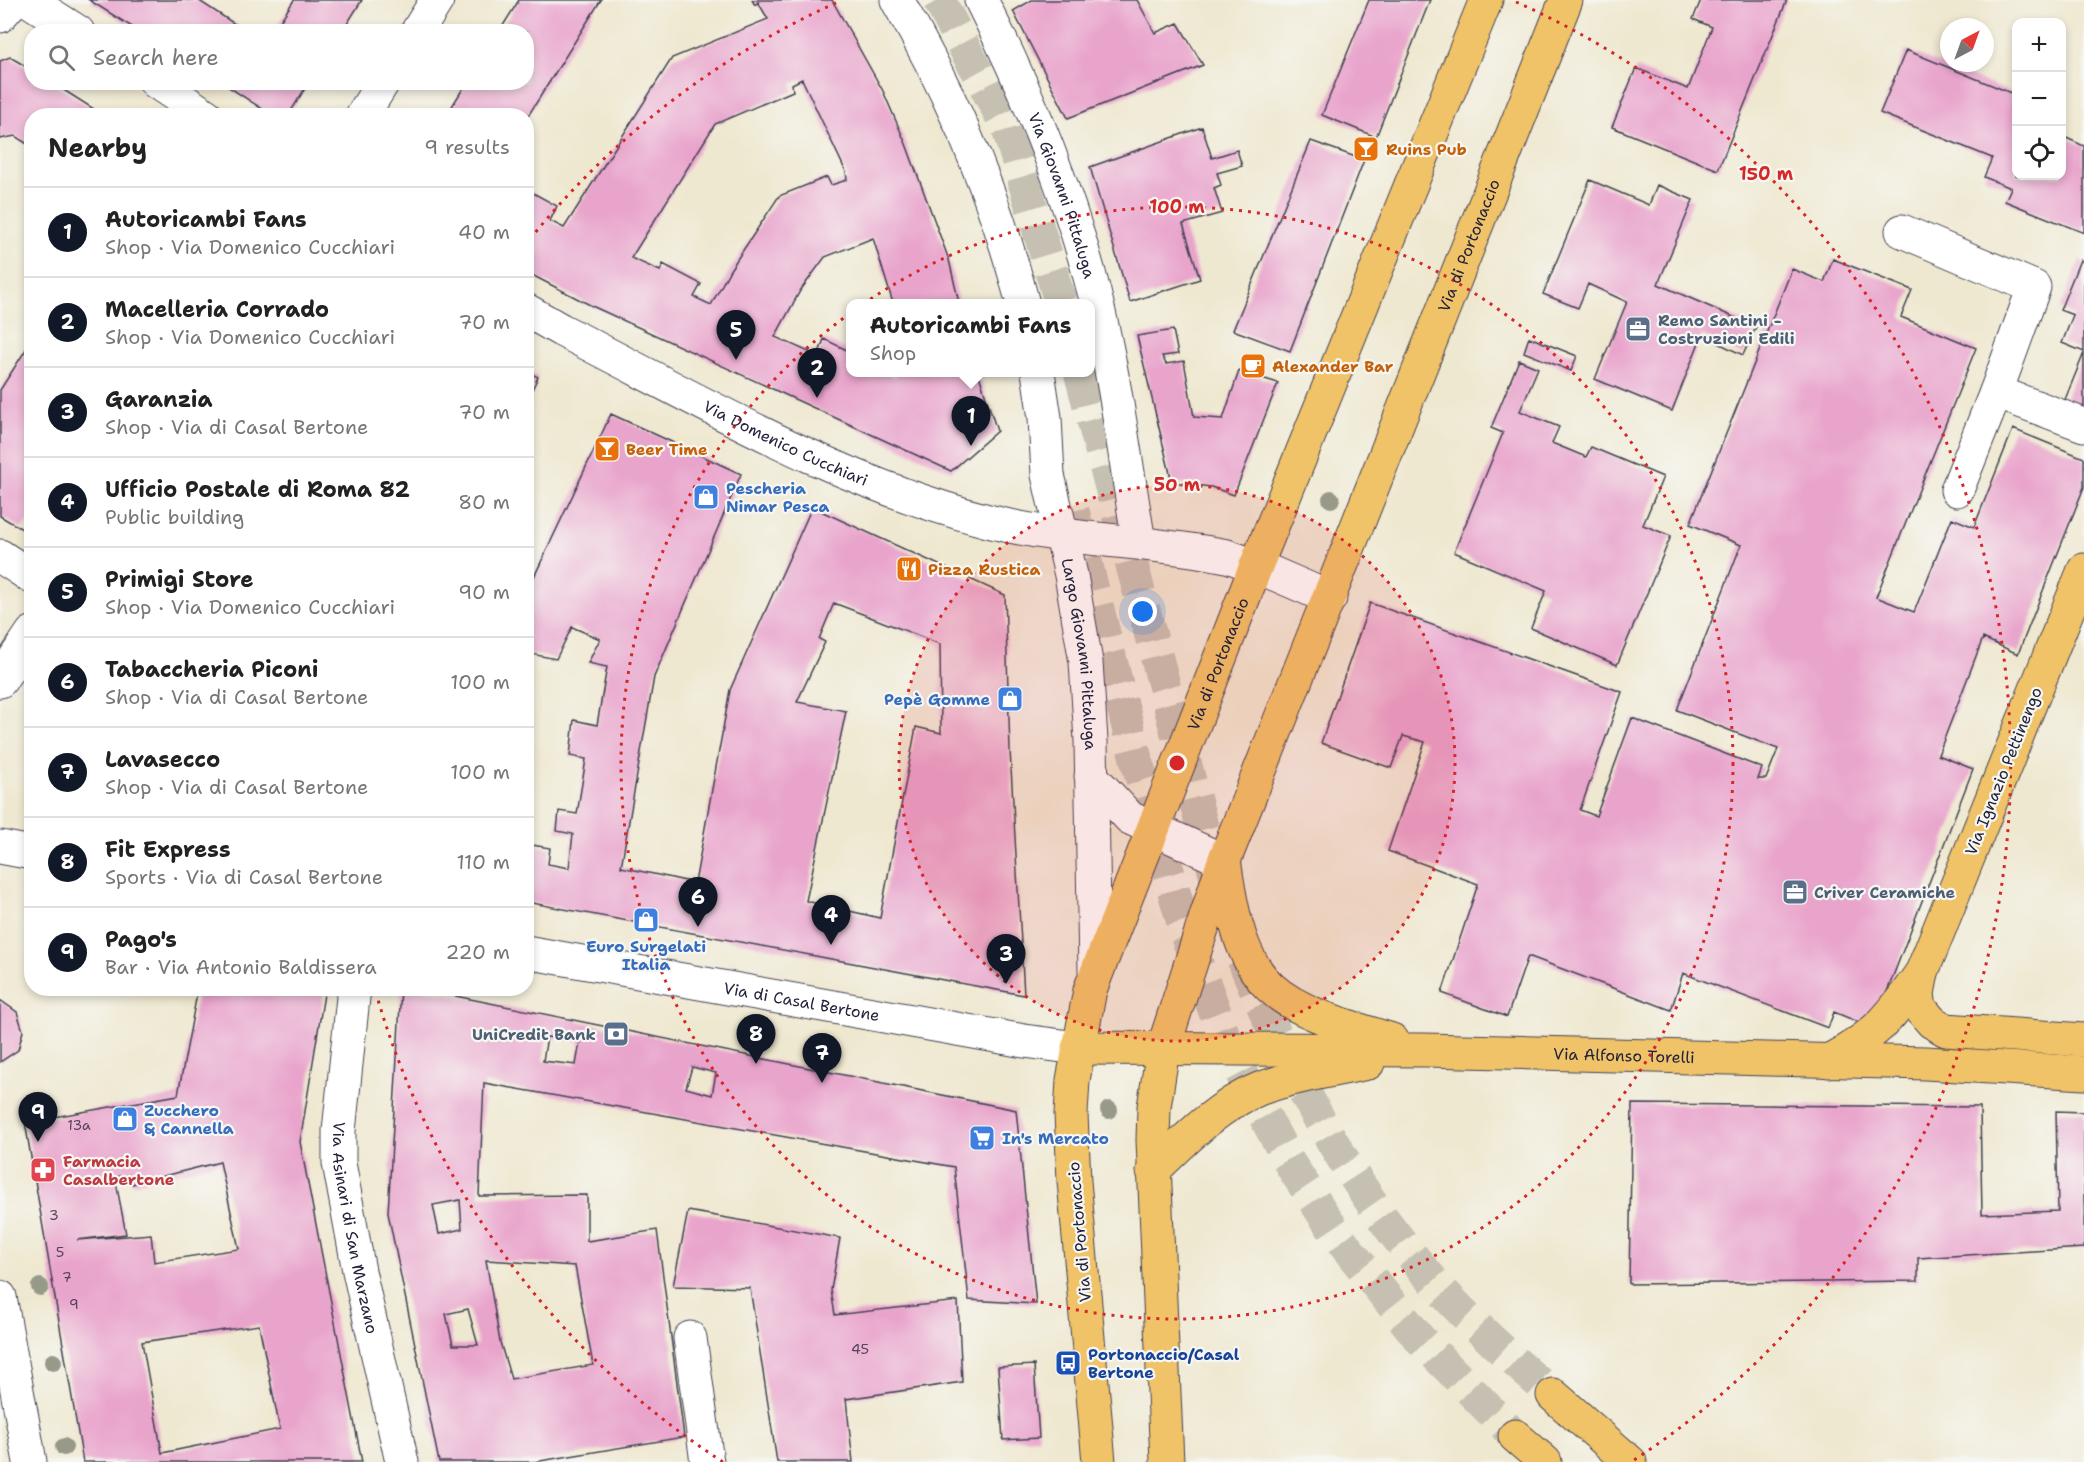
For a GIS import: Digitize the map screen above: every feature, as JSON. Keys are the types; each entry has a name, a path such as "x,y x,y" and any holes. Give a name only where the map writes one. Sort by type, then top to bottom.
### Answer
{"main road":[{"name":"Via di Portonaccio","path":"1099,1462 1074,1181 1071,1097 1078,1048 1095,972 1256,566 1486,0"},
{"name":"Via di Portonaccio","path":"1168,1461 1153,1171 1154,1107 1163,1049 1224,861 1566,0"},
{"name":"Via Ignazio Pettinengo","path":"2084,570 1922,972 1918,994 1920,1008 1932,1022 1952,1031 2084,1040"},
{"path":"1224,861 1231,907 1247,958 1259,977 1280,997 1302,1009 1333,1021 1425,1050"},
{"name":"Via Ignazio Pettinengo","path":"1828,1060 1874,1033 1888,1019 1922,972"},
{"name":"Via Alfonso Torelli","path":"1078,1048 1425,1050 1828,1060 2001,1066 2084,1072"},
{"path":"1153,1171 1201,1125 1220,1111 1258,1090 1425,1050"},
{"path":"1553,1395 1630,1462"},
{"path":"1515,1436 1545,1462"}],"street":[{"path":"0,16 14,0"},
{"path":"28,0 66,24"},
{"path":"422,24 437,0"},
{"name":"Via Giovanni Pittaluga","path":"981,0 1012,61 1035,116 1087,267 1095,299"},
{"path":"905,3 973,148 998,216 1022,299"},
{"path":"168,90 195,108"},
{"path":"367,108 378,90"},
{"path":"1902,231 2034,287 1957,490"},
{"name":"Via Giovanni Pittaluga","path":"1095,300 1106,345 1139,542"},
{"name":"Via Domenico Cucchiari","path":"534,315 843,471 966,515 1062,535"},
{"path":"1039,377 1045,418 1048,475 1062,535"},
{"path":"1996,392 2084,424"},
{"name":"Largo Giovanni Pittaluga","path":"1095,972 1086,662 1062,535 1202,551 1256,566 1330,598"},
{"path":"0,556 24,572"},
{"path":"0,681 24,645"},
{"path":"1091,776 1130,818 1224,861"},
{"path":"0,847 24,852"},
{"name":"Via di Casal Bertone","path":"534,953 1012,1039 1078,1048"},
{"name":"Via Asinari di San Marzano","path":"353,996 339,1131 339,1163 359,1272 402,1462"},
{"path":"0,1297 30,1462"},
{"path":"690,1338 706,1462"}],"building":[{"path":"89,0 198,0 235,24 127,24"},
{"path":"294,0 362,0 347,24 278,24"},
{"path":"519,0 601,0 533,108 451,108 462,90 534,90 534,24 504,24"},
{"path":"752,0 832,0 883,91 906,144 949,260 958,299 892,299 873,238 825,257 800,291 775,337 818,356 824,339 846,350 846,377 980,377 997,431 951,471 592,306 534,276 534,193 557,206 550,221 564,228 672,58 768,19 758,2 755,5","holes":["802,79 846,172 847,180 831,185 827,177 779,196 730,270 711,305 694,297 701,284 663,264 660,271 631,258 715,124 793,91 792,84"]},
{"path":"1032,0 1137,0 1155,33 1178,23 1203,65 1068,118 1013,11"},
{"path":"1369,0 1430,0 1376,137 1322,115"},
{"path":"1701,0 1787,0 1718,170 1612,127 1636,68 1688,89 1712,27 1693,19"},
{"path":"1906,50 1940,64 1940,72 1960,72 2012,93 2012,180 2066,180 2066,138 2084,146 2084,233 2005,201 2011,188 1984,177 1992,158 1880,113"},
{"path":"10,57 24,65 24,90 64,90 92,108 24,108 24,142 15,136 0,139 0,61"},
{"path":"233,90 304,90 293,108 261,108"},
{"path":"1202,127 1212,158 1237,150 1242,166 1217,173 1221,185 1214,188 1222,213 1183,224 1200,279 1130,302 1090,167"},
{"path":"1311,141 1364,160 1290,351 1233,330"},
{"path":"1590,180 1649,205 1657,185 1693,200 1658,284 1756,327 1743,355 1702,335 1672,411 1595,379 1627,302 1588,284 1578,308 1543,294"},
{"path":"1833,259 1912,290 1901,317 1976,348 1876,597 1914,612 1952,518 1974,527 2013,429 2084,458 2084,487 2018,654 1983,638 1938,755 1973,769 1873,1028 1834,1012 1828,1028 1683,973 1671,1010 1528,956 1507,1017 1442,993 1478,884 1388,851 1425,742 1403,736 1391,768 1321,743 1370,603 1622,692 1580,810 1596,816 1632,718 1762,768 1758,779 1766,779 1778,749 1677,710 1741,545 1690,524 1792,269 1824,282"},
{"path":"2080,260 2084,262 2084,352 2062,343 2073,315 2060,310"},
{"path":"1173,330 1178,354 1162,356 1166,364 1184,361 1194,417 1223,419 1239,371 1278,383 1234,495 1211,487 1172,482 1137,336"},
{"path":"1529,337 1577,356 1571,371 1524,352"},
{"path":"24,352 24,526 22,529 0,516 0,390"},
{"path":"2084,353 2084,410 2064,402"},
{"path":"1519,360 1538,368 1520,411 1559,427 1552,443 1586,457 1591,447 1663,477 1643,525 1671,536 1617,665 1531,628 1546,591 1454,552 1503,433 1491,428"},
{"path":"611,414 741,474 654,677 621,867 695,883 730,690 812,507 1005,595 1010,750 1024,995 534,903 534,845 550,848 548,864 569,868 573,834 557,831 559,811 577,814 586,759 570,756 574,720 597,725 607,667 588,663 600,639 572,627 556,659 534,655 534,577","holes":["834,603 940,644 941,733 916,727 880,918 806,901 846,711 797,702 825,642 819,639"]},
{"path":"197,996 324,996 300,1142 362,1462 83,1462 25,1122 178,1095","holes":["220,1162 239,1249 154,1262 151,1234 77,1240 126,1234 115,1177 131,1175 132,1184","259,1325 280,1429 162,1453 142,1342"]},
{"path":"401,996 455,996 1016,1110 1036,1304 969,1300 954,1167 484,1083 479,1196 587,1195 587,1241 657,1230 684,1437 534,1462 439,1462 388,1213","holes":["547,1037 580,1042 576,1065 543,1061","692,1067 716,1073 712,1095 686,1088","460,1200 462,1229 439,1234 433,1205","486,1260 575,1266 593,1365 511,1379 500,1342","468,1309 478,1345 453,1345 446,1314"]},
{"path":"0,1000 17,1012 23,1031 18,1050 0,1062"},
{"path":"1632,1104 1980,1107 1982,1214 2058,1211 2056,1111 2084,1112 2084,1248 1918,1258 1918,1281 1629,1284"},
{"path":"688,1211 840,1238 831,1290 835,1315 958,1301 962,1382 846,1399 853,1462 777,1462 750,1288 673,1286"},
{"path":"1034,1365 1039,1438 1003,1440 998,1367"}],"tunnel":[{"path":"939,0 1008,129 1059,299"},
{"path":"1081,377 1216,878"},
{"path":"1073,511 1135,755 1187,937 1230,1052 1292,1167 1339,1238 1419,1338 1515,1436"},
{"path":"1243,959 1289,1061 1315,1111 1343,1160 1375,1207 1445,1294 1493,1342 1553,1395"}],"place":[{"name":"Ruins Pub","path":"1366,149"},
{"name":"Remo Santini - Costruzioni Edili","path":"1638,329"},
{"name":"Primigi Store","path":"736,360"},
{"name":"Alexander Bar","path":"1253,366"},
{"name":"Macelleria Corrado","path":"817,398"},
{"name":"Autoricambi Fans","path":"971,446"},
{"name":"Beer Time","path":"607,449"},
{"name":"Pescheria Nimar Pesca","path":"706,497"},
{"name":"Pizza Rustica","path":"909,569"},
{"name":"Pepè Gomme","path":"1010,699"},
{"name":"Criver Ceramiche","path":"1795,892"},
{"name":"Euro Surgelati Italia","path":"646,920"},
{"name":"Tabaccheria Piconi","path":"698,927"},
{"name":"Ufficio Postale di Roma 82","path":"831,945"},
{"name":"Garanzia","path":"1006,984"},
{"name":"UniCredit Bank","path":"616,1034"},
{"name":"Fit Express","path":"756,1064"},
{"name":"Lavasecco","path":"822,1083"},
{"name":"Zucchero & Cannella","path":"125,1119"},
{"name":"In's Mercato","path":"982,1138"},
{"name":"Pago's","path":"38,1142"},
{"name":"Farmacia Casalbertone","path":"43,1170"},
{"name":"Portonaccio/Casal Bertone","path":"1068,1363"}]}
